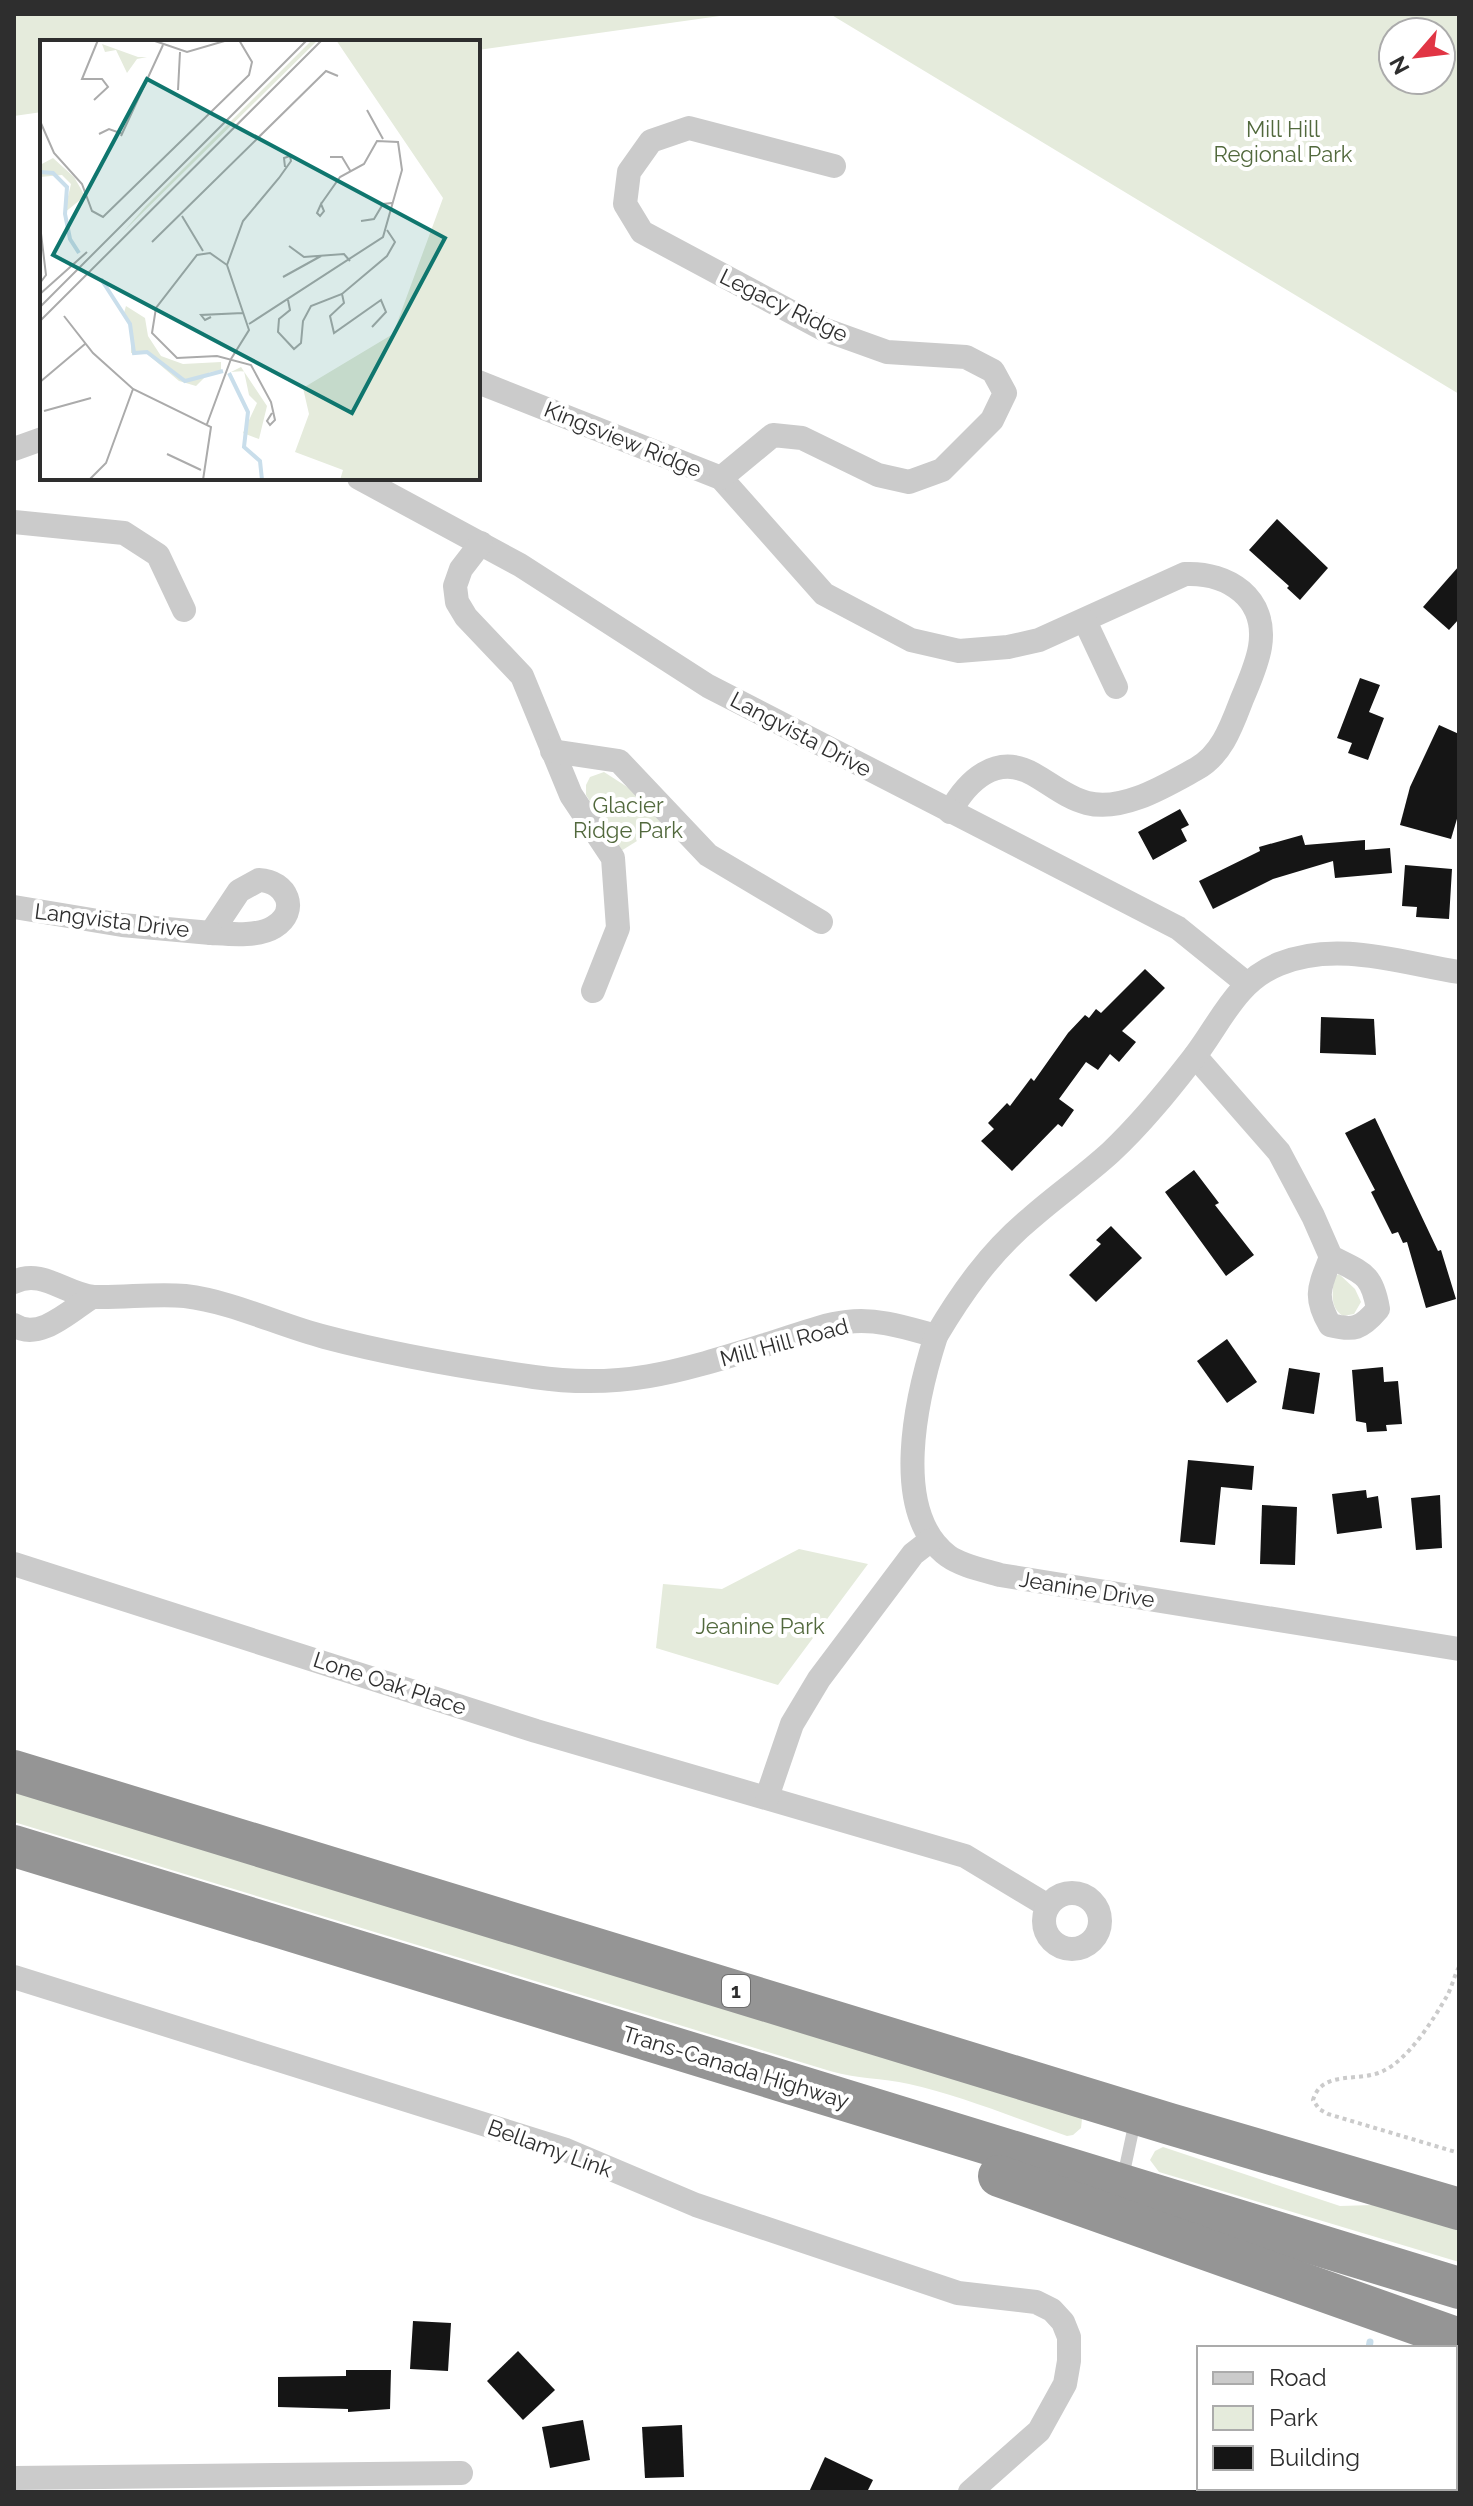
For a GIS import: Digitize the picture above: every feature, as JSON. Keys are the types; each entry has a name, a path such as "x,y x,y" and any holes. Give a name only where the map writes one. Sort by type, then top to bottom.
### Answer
{"highway":[{"name":"1","path":"14,1771 1137,2114 1459,2209"},
{"name":"Trans-Canada Highway","path":"14,1846 1459,2288"},
{"path":"586,2021 751,2092 1080,2203 1459,2339"}],"street":[{"name":"Legacy Ridge","path":"721,478 773,435 802,438 878,475 909,482 942,470 992,420 1005,393 993,371 966,357 887,352 823,329 642,232 625,204 629,172 651,141 689,128 834,166"},
{"name":"Kingsview Ridge","path":"480,383 721,478 824,594 911,640 959,651 1008,647 1039,640 1185,574 1222,578 1238,587 1253,603 1260,623 1261,645 1255,668 1224,741 1213,756 1199,767 1135,798 1110,804 1088,803 1065,794 1029,772 1010,767 993,770 964,788 950,812"},
{"path":"14,449 40,440"},
{"name":"Langvista Drive","path":"363,480 481,543 584,604 708,686 1178,928 1246,983"},
{"path":"14,522 124,533 158,555 184,610"},
{"path":"481,543 461,569 455,586 457,602 466,617 522,676 571,795 613,858 618,928 593,991"},
{"path":"1085,621 1116,687"},
{"path":"552,751 619,761 708,855 821,922"},
{"name":"Langvista Drive","path":"14,907 122,925 211,933"},
{"path":"767,1797 792,1724 819,1679 913,1554 931,1540 920,1519 912,1486 923,1377 936,1336 961,1293 1028,1220 1110,1153 1152,1110 1195,1056 1246,983 1281,963 1309,954 1336,952 1459,972"},
{"path":"1195,1056 1279,1152 1331,1257"},
{"name":"Mill Hill Road","path":"14,1282 24,1277 35,1277 92,1297 149,1294 188,1296 249,1311 323,1337 537,1377 591,1382 635,1380 675,1373 847,1322 880,1321 936,1336"},
{"name":"Mill Hill Road","path":"14,1325 32,1331 42,1328 92,1297"},
{"name":"Jeanine Drive","path":"931,1540 949,1557 1000,1575 1459,1649"},
{"name":"Lone Oak Place","path":"14,1564 536,1731 965,1856 1048,1906"},
{"name":"Bellamy Link","path":"14,1977 566,2150 696,2205 958,2293 1036,2302 1052,2310 1063,2322 1069,2337 1065,2384 1039,2431 970,2492"},
{"path":"14,2478 447,2480"}],"lane":[{"path":"1121,2184 1137,2114"}],"path":[{"path":"1459,1967 1449,1994 1412,2048 1397,2063 1381,2073 1325,2083 1316,2091 1313,2100 1319,2109 1328,2114 1459,2153"}],"green space":[{"path":"14,14 734,14 480,50 480,40 40,40 40,112 14,116"},
{"name":"Mill Hill Regional Park","path":"830,14 1459,14 1459,394"},
{"name":"Glacier Ridge Park","path":"604,772 635,792 664,824 621,851 586,795 590,777"},
{"path":"1339,1274 1355,1289 1361,1302 1354,1314 1343,1316 1334,1304 1334,1277"},
{"name":"Jeanine Park","path":"799,1549 868,1564 778,1685 656,1648 663,1584 722,1589"},
{"path":"14,1789 1079,2115 1081,2128 1067,2136 929,2089 830,2071 14,1822"},
{"path":"1163,2147 1340,2206 1373,2205 1459,2230 1459,2262 1159,2172 1150,2160 1155,2151"}],"building":[{"path":"1277,519 1328,568 1300,600 1249,550"},
{"path":"1459,566 1459,619 1449,630 1423,607"},
{"path":"1360,678 1380,685 1369,712 1384,718 1368,760 1348,753 1352,743 1337,738"},
{"path":"1439,725 1459,734 1459,812 1451,839 1400,825 1410,787"},
{"path":"1180,809 1189,825 1181,829 1187,841 1153,860 1138,832"},
{"path":"1302,835 1305,845 1365,840 1365,850 1390,848 1392,873 1335,878 1333,861 1273,879 1213,909 1199,881 1260,851 1259,847"},
{"path":"1405,865 1452,869 1449,919 1416,917 1417,907 1402,906"},
{"path":"1145,969 1165,988 1122,1031 1136,1042 1119,1062 1110,1054 1098,1070 1086,1062 1059,1099 1074,1110 1062,1127 1058,1124 1012,1171 981,1141 994,1129 988,1123 1007,1103 1010,1106 1031,1078 1034,1081 1068,1033 1085,1015 1089,1018 1096,1009 1101,1013"},
{"path":"1321,1017 1374,1019 1376,1055 1320,1053"},
{"path":"1375,1118 1438,1251 1441,1250 1456,1299 1426,1308 1407,1242 1403,1243 1398,1232 1392,1234 1371,1192 1375,1190 1345,1133"},
{"path":"1194,1170 1219,1203 1215,1205 1254,1255 1226,1276 1165,1192"},
{"path":"1111,1226 1142,1258 1096,1302 1069,1275 1101,1244 1096,1240"},
{"path":"1227,1339 1257,1382 1227,1403 1197,1361"},
{"path":"1383,1367 1384,1382 1398,1381 1402,1424 1386,1425 1387,1431 1367,1432 1366,1423 1356,1421 1352,1370"},
{"path":"1289,1368 1320,1373 1314,1414 1282,1409"},
{"path":"1188,1460 1254,1466 1252,1490 1221,1487 1215,1545 1180,1542"},
{"path":"1366,1490 1367,1498 1378,1496 1382,1528 1337,1534 1332,1494"},
{"path":"1440,1495 1442,1548 1416,1550 1411,1498"},
{"path":"1262,1505 1297,1507 1295,1565 1260,1564"},
{"path":"413,2321 451,2323 448,2371 410,2369"},
{"path":"518,2351 555,2390 523,2420 487,2381"},
{"path":"346,2370 391,2370 390,2409 348,2412 348,2409 278,2407 278,2377 346,2376"},
{"path":"583,2420 590,2460 550,2468 542,2427"},
{"path":"682,2425 684,2477 645,2478 642,2427"},
{"path":"825,2457 873,2480 867,2492 809,2492"}],"waterway":[{"path":"1369,2346 1370,2342"}]}
